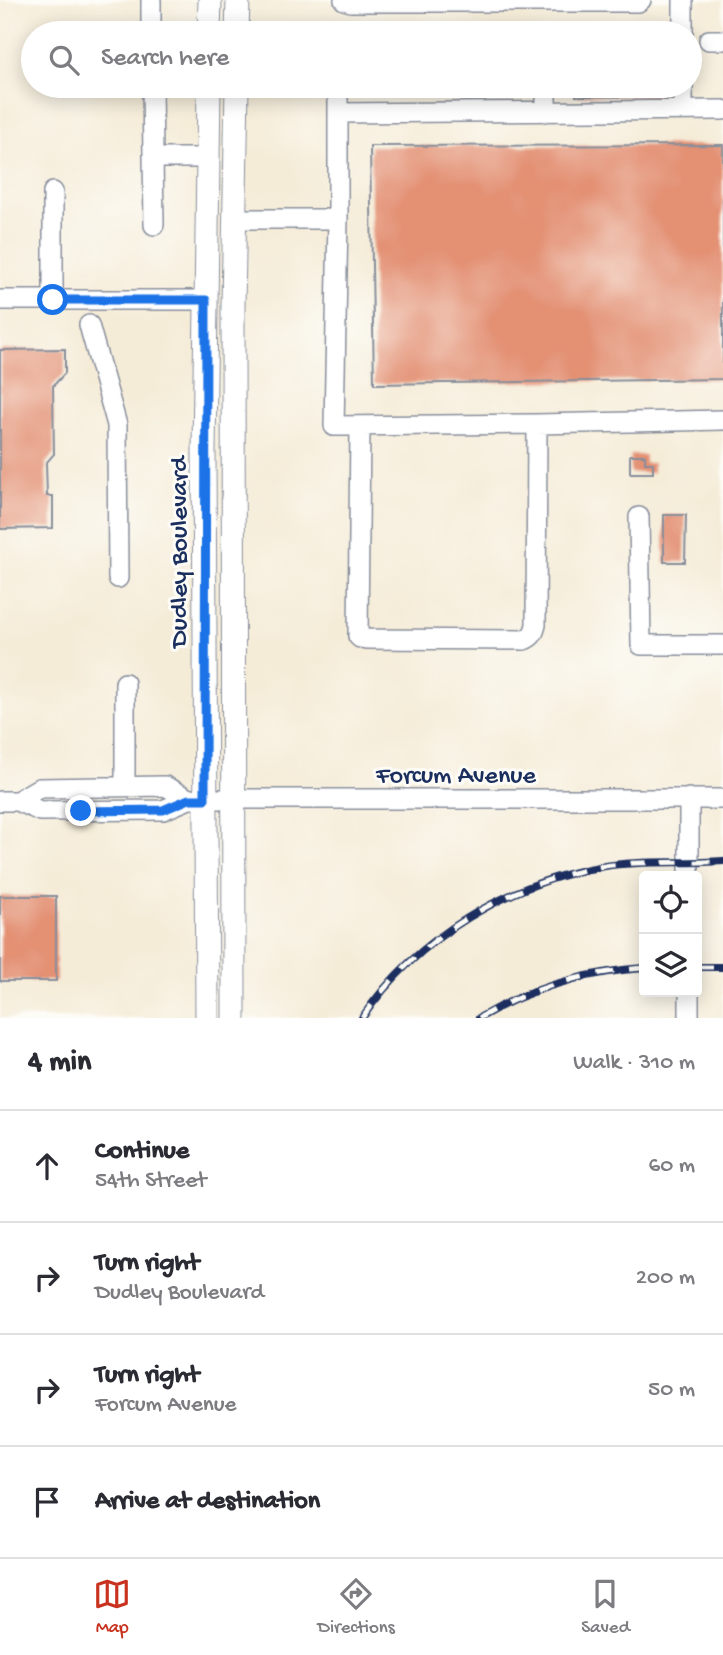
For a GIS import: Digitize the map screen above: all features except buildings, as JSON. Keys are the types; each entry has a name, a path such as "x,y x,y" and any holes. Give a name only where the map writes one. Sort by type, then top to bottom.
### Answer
{"main road":[{"path":"209,21 210,0"},
{"path":"237,21 238,0"},
{"name":"Dudley Boulevard","path":"207,1018 197,799 209,98"},
{"path":"234,1018 233,306 237,98"}],"street":[{"path":"150,0 151,21"},
{"path":"344,0 641,0"},
{"path":"683,0 683,21"},
{"path":"152,98 153,225"},
{"path":"338,98 334,426 723,420"},
{"path":"546,98 546,112"},
{"path":"683,98 683,110"},
{"path":"338,113 723,110"},
{"path":"153,158 208,158"},
{"path":"53,192 53,300"},
{"path":"235,219 338,219"},
{"path":"0,300 206,300"},
{"path":"89,325 117,425 118,578"},
{"path":"360,426 358,636 366,639 524,640 534,632 536,625 537,424"},
{"path":"639,517 641,645 723,645"},
{"path":"125,683 125,786"},
{"name":"Forcum Avenue","path":"9,801 39,788 125,786 165,786 197,799"},
{"path":"689,798 689,871"},
{"name":"Forcum Avenue","path":"9,801 40,811 163,810 197,799 723,799"},
{"path":"689,997 689,1018"}],"railway":[{"path":"362,1018 384,989 410,962 438,939 468,918 534,885 605,866 723,861"},
{"path":"702,967 723,967"},
{"path":"479,1018 518,998 558,983 600,973 639,968"}],"route":[{"path":"53,300 206,300 205,799 189,799 163,810 81,811"}]}
